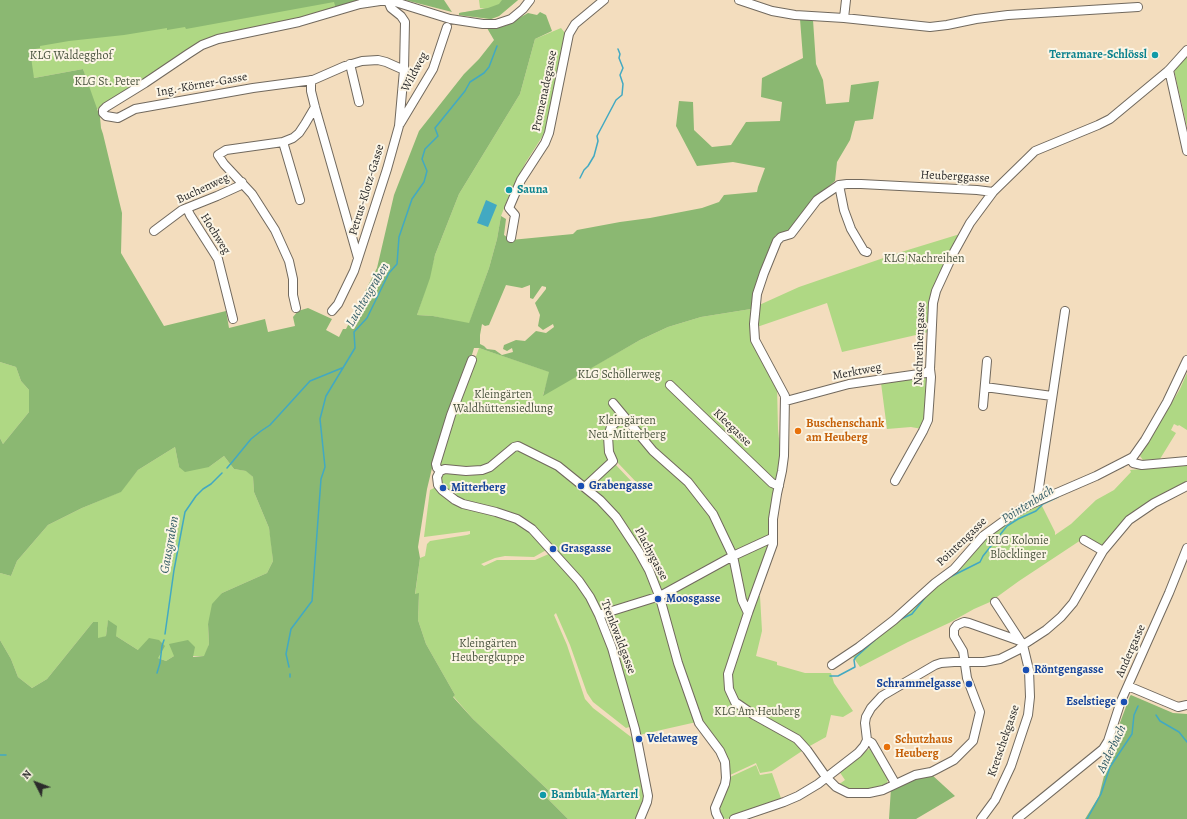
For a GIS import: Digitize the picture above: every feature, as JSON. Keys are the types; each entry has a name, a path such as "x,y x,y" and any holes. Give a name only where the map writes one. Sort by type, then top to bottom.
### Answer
{"street":[{"path":"388,1 450,19 496,24 511,19 523,10 530,0"},
{"name":"Promenadegasse","path":"511,238 515,216 509,208 521,180 549,133 569,34 575,24 604,0"},
{"path":"739,0 772,11 795,15 844,18 930,27 1008,15 1138,7"},
{"path":"844,18 846,0"},
{"name":"Petrus-Klotz-Gasse","path":"332,311 338,304 354,270 387,169 399,126 404,70 405,22 401,16 391,8 388,1"},
{"name":"Ing.-Körner-Gasse","path":"311,80 142,108 132,110 118,118 106,116 103,113 103,110 202,45 218,39 299,22 360,4 388,1"},
{"name":"Wildweg","path":"399,126 433,69 448,27"},
{"name":"Heuberggasse","path":"839,185 861,184 993,192 1035,151 1110,119 1169,70 1187,50"},
{"path":"358,258 311,91 311,80 350,64 362,61 378,60 393,64 404,70"},
{"path":"350,64 359,102"},
{"path":"1169,70 1187,151"},
{"path":"296,308 293,295 292,272 282,245 263,210 242,182 224,164 218,155 226,150 283,142 293,138 299,133 311,116 315,106"},
{"path":"283,142 300,200"},
{"name":"Buchenweg","path":"154,230 182,210 232,189 242,182"},
{"path":"867,252 864,251 851,229 844,210 839,185 817,200 791,234 780,237 764,273 757,294 754,324 755,340 780,384 786,401 784,418 783,466 773,519 772,544 728,674 729,689 732,698 742,708 797,739 804,746 826,777 840,789 856,794 876,792 915,775 935,770 954,760 973,741 980,712 967,678 963,651 954,636 953,632 955,627 961,622 969,623 1022,643"},
{"name":"Nachreihengasse","path":"895,481 926,424 930,400 933,303 936,291 954,252 970,223 993,192"},
{"name":"Hochweg","path":"187,208 218,259 233,319"},
{"path":"1040,500 1038,494 1065,311"},
{"path":"440,471 436,464 451,415 472,360"},
{"name":"Pointengasse","path":"832,665 859,648 894,620 935,583 954,569 977,543 997,525 1024,507 1096,476 1131,458 1145,440 1167,402 1187,360"},
{"path":"984,406 987,361"},
{"name":"Merktweg","path":"786,401 849,384 926,373 930,368"},
{"name":"Kleegasse","path":"670,385 772,483 779,486"},
{"path":"986,387 1052,396"},
{"path":"613,403 654,451 688,482 713,514 733,556 742,600 748,613"},
{"path":"585,487 614,461 609,452 608,436 614,424 623,415"},
{"name":"Plachygasse","path":"440,471 445,469 466,471 482,470 490,467 514,447 518,446 558,466 609,508 625,529 639,552 660,596 678,664 699,723 720,751 725,762 726,778 723,790 715,808 719,819"},
{"path":"1131,458 1133,462 1142,465 1187,461"},
{"name":"Trenkwaldgasse","path":"440,471 438,485 442,490 463,504 517,519 532,529 580,581 599,615 612,648 635,729 648,790 648,802 640,819"},
{"path":"734,819 790,800 809,790 858,753 867,740 865,723 866,717 871,708 882,696 935,665 947,662 984,662 1000,658 1018,650 1022,643 1046,630 1061,617 1073,603 1103,551 1129,520 1154,503 1187,486"},
{"path":"599,615 660,596 733,556 772,538"},
{"path":"1084,540 1103,551"},
{"name":"Andergasse","path":"1017,819 1103,749 1108,741 1117,712 1128,686 1170,593 1187,548"},
{"name":"Kretschekgasse","path":"981,819 995,800 1005,780 1028,715 1030,697 1027,661 1022,643 995,602"},
{"path":"1128,686 1178,707 1187,705"},
{"path":"867,740 872,743 895,783"}],"green space":[{"path":"0,0 358,0 321,13 215,37 96,110 83,69 34,78"},
{"path":"0,0 358,0 336,9 334,2 186,29 185,27 167,30 167,28 124,35 69,41 40,46 40,48 30,50 34,78 83,69 100,117 101,128 122,213 121,253 164,326 226,311 229,328 265,319 268,332 295,326 293,317 298,311 308,308 332,319 326,330 339,337 343,329 346,329 377,268 394,195 419,131 464,74 479,59 494,40 487,28 505,26 528,13 537,15 540,12 546,15 552,31 535,39 520,94 459,194 435,255 430,278 417,315 433,316 469,323 489,268 497,239 501,216 506,219 504,235 511,240 573,234 577,230 702,208 719,202 724,195 757,192 765,168 733,162 697,166 676,126 679,101 693,102 694,130 712,147 731,145 746,122 780,121 782,102 761,97 762,78 803,58 800,19 813,20 816,64 823,80 826,104 849,102 851,85 879,81 873,119 855,121 850,140 837,162 835,181 817,196 792,229 775,236 761,273 751,309 701,317 668,327 640,340 543,396 549,372 479,348 474,348 433,464 427,489 418,547 420,558 415,594 419,593 418,620 426,644 455,695 453,697 473,719 548,790 547,798 568,819 0,819 0,640 11,659 18,677 32,688 47,679 93,622 98,622 98,638 106,636 108,620 117,626 116,636 138,650 149,638 159,640 165,646 158,658 166,661 174,656 169,644 188,640 195,647 193,657 204,656 209,644 208,624 212,604 222,593 267,573 273,561 269,528 254,492 253,477 246,471 234,469 224,456 209,467 185,472 179,467 175,447 138,470 121,492 82,508 48,525 17,561 11,576 0,573 0,438 3,444 29,412 29,390 21,381 16,367 0,362","holes":["506,285 522,288 530,285 530,298 533,299 542,286 546,287 535,303 540,315 538,326 543,330 553,324 554,327 546,333 536,331 525,341 516,340 504,345 503,349 507,351 512,348 513,352 502,355 495,350 487,349 480,344 482,324 485,326 489,325"]},
{"path":"405,0 444,0 452,12"},
{"path":"479,0 518,0 499,16 491,19 459,15 459,13 486,9 480,8"},
{"path":"502,0 518,0 499,16 491,19 459,15 459,13 488,8 499,4"},
{"path":"561,28 565,33 546,129 526,162 508,198 501,216 497,239 489,268 469,324 433,316 417,315 435,255 459,194 520,94 535,39"},
{"path":"1187,55 1187,127 1174,70"},
{"name":"KLG Nachreihen","path":"960,234 947,259 929,332 842,352 827,303 757,327 757,306 799,287 898,253"},
{"path":"751,309 751,325 754,342 777,386 780,449 779,476 775,493 770,544 753,594 760,596 762,631 756,656 777,662 777,665 805,673 831,673 834,683 853,711 843,717 831,715 826,737 772,771 760,773 756,763 728,776 726,761 723,753 701,721 639,735 636,725 626,728 593,702 587,693 570,645 556,613 554,615 567,645 585,699 593,708 635,740 646,796 643,809 638,819 568,819 547,798 548,790 473,719 453,696 455,695 426,644 418,620 419,594 415,595 420,558 425,556 427,544 430,541 470,534 470,531 424,537 430,490 440,485 439,477 442,473 447,472 468,476 485,473 506,460 515,450 519,449 539,457 562,472 598,501 601,499 589,485 612,464 615,464 635,485 638,484 614,457 587,483 585,483 567,469 543,455 517,444 512,444 488,464 478,468 439,467 448,430 479,348 550,372 543,395 640,340 668,327 701,317","holes":["655,448 661,456 672,465 667,468 650,450","478,505 508,511 523,519 530,524 554,549 551,553 535,560 497,560 484,566 481,564 495,558 505,556 534,557 548,549 524,524 513,519 477,509"]},
{"path":"0,362 16,367 21,381 29,390 29,412 3,444 0,438"},
{"path":"1187,373 1187,430 1174,424 1171,430 1176,433 1160,459 1143,460 1140,456 1180,389"},
{"path":"928,377 928,400 922,429 911,427 887,429 881,383"},
{"path":"175,447 179,467 209,467 224,456 234,469 247,471 253,477 254,492 269,528 271,540 273,561 267,573 222,593 208,624 209,644 205,656 174,656 166,661 138,650 116,636 108,621 106,636 98,639 98,622 93,622 47,679 32,688 18,677 11,659 0,640 0,573 11,576 17,561 48,525 82,508 120,492 138,470"},
{"name":"KLG Kolonie Blöcklinger","path":"1187,465 1187,483 1150,502 1101,547 1081,540 990,602 860,667 851,654 1004,524 1041,504 1055,532 1055,535 1071,524 1096,500 1114,490 1131,472 1130,470"},
{"path":"1131,695 1173,713 1187,714 1187,819 1085,819 1099,796 1112,744"},
{"path":"871,749 888,779 884,787 877,789 850,790 838,785 845,780 839,771"},
{"path":"756,765 760,775 772,773 782,801 727,819 722,818 717,810 728,778"},
{"path":"931,774 955,796 916,819 889,819 891,788 914,777"}],"water":[{"path":"486,200 497,205 488,227 477,223"}],"waterway":[{"name":"Luchtengraben","path":"289,667 286,654 291,629 312,601 321,479 325,467 320,419 326,396 355,348 354,332 367,318 389,273 397,264 399,237 412,199 424,182 427,171 422,159 425,149 438,136 435,128 465,91 470,82 484,73 489,67 497,46"},
{"path":"580,178 594,156 598,141 597,136 616,100 622,95 623,84 620,75 623,68 619,58 620,54 618,49"},
{"name":"Gausgraben","path":"227,468 251,439 270,425 310,381 342,368"},
{"name":"Pointenbach","path":"1119,468 1123,467"},
{"name":"Gausgraben","path":"165,634 174,570 185,512 196,496 222,473"},
{"name":"Pointenbach","path":"948,578 980,562 983,556 1007,526 1036,511 1043,504 1058,497"},
{"name":"Pointenbach","path":"899,620 912,614 928,594"},
{"name":"Gausgraben","path":"157,673 164,640"},
{"name":"Pointenbach","path":"830,676 838,676 855,667 854,660 856,657 875,640"},
{"name":"Anderbach","path":"1087,819 1101,794 1110,767 1132,734 1134,715 1138,706"},
{"path":"1156,715 1160,721 1179,732 1187,742"},
{"path":"0,755 6,755"}],"place":[{"name":"Terramare-Schlössl","path":"1155,55"},
{"name":"Sauna","path":"509,190"},
{"name":"Buschenschank am Heuberg","path":"798,431"},
{"name":"Grabengasse","path":"581,486"},
{"name":"Mitterberg","path":"443,488"},
{"name":"Grasgasse","path":"553,549"},
{"name":"Moosgasse","path":"658,599"},
{"name":"Röntgengasse","path":"1026,670"},
{"name":"Schrammelgasse","path":"969,684"},
{"name":"Eselstiege","path":"1124,702"},
{"name":"Veletaweg","path":"639,739"},
{"name":"Schutzhaus Heuberg","path":"887,747"},
{"name":"Bambula-Marterl","path":"543,795"}],"park label":[{"name":"KLG Waldegghof","path":"71,56"},
{"name":"KLG St. Peter","path":"107,82"},
{"name":"KLG Schöllerweg","path":"619,375"},
{"name":"Kleingärten Waldhüttensiedlung","path":"503,402"},
{"name":"Kleingärten Neu-Mitterberg","path":"627,428"},
{"name":"Kleingärten Heubergkuppe","path":"488,651"},
{"name":"KLG Am Heuberg","path":"757,712"}]}
